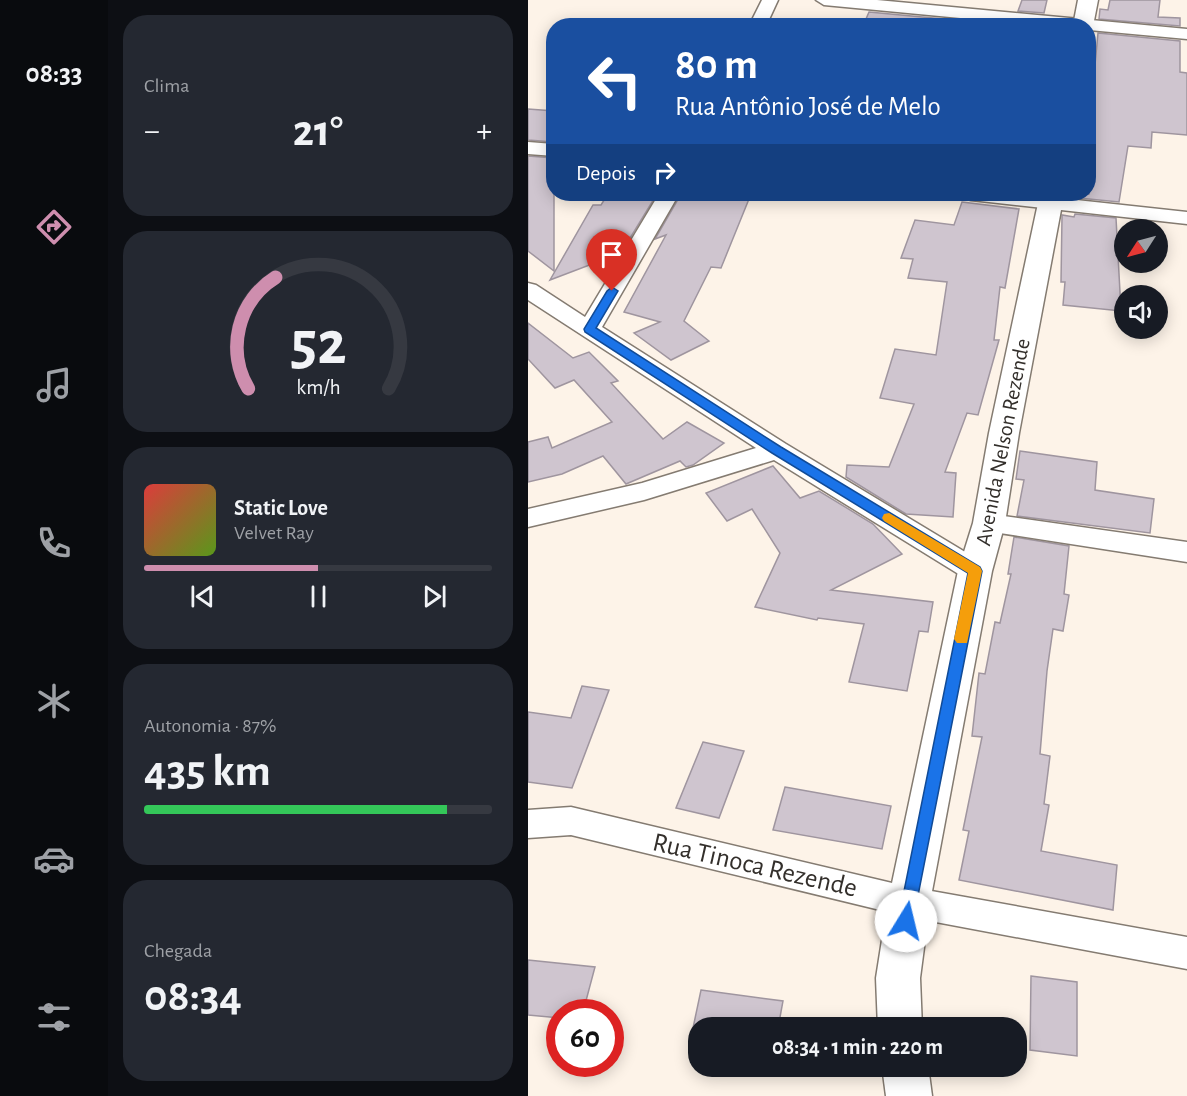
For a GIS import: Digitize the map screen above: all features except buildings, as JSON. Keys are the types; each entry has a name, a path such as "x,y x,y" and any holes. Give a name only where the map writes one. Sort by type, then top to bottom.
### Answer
{"main road":[{"path":"1084,18 1088,0"},
{"name":"Avenida Nelson Rezende","path":"900,1017 898,978 909,902 975,571 989,523 1004,433 1050,201"},
{"path":"906,1077 909,1096"}],"street":[{"path":"761,18 770,0"},
{"path":"824,0 1018,18"},
{"path":"1096,25 1187,34"},
{"path":"528,148 546,149"},
{"path":"590,329 665,201"},
{"path":"1071,201 1187,218"},
{"path":"528,290 777,450 975,571"},
{"path":"528,518 644,491 777,450"},
{"path":"989,523 1187,552"},
{"name":"Rua Tinoca Rezende","path":"528,824 571,821 909,902 1187,953"}],"slow traffic":[{"path":"889,518 975,571 962,639"}],"route":[{"path":"612,291 590,329 777,450 975,571 906,921"}]}
